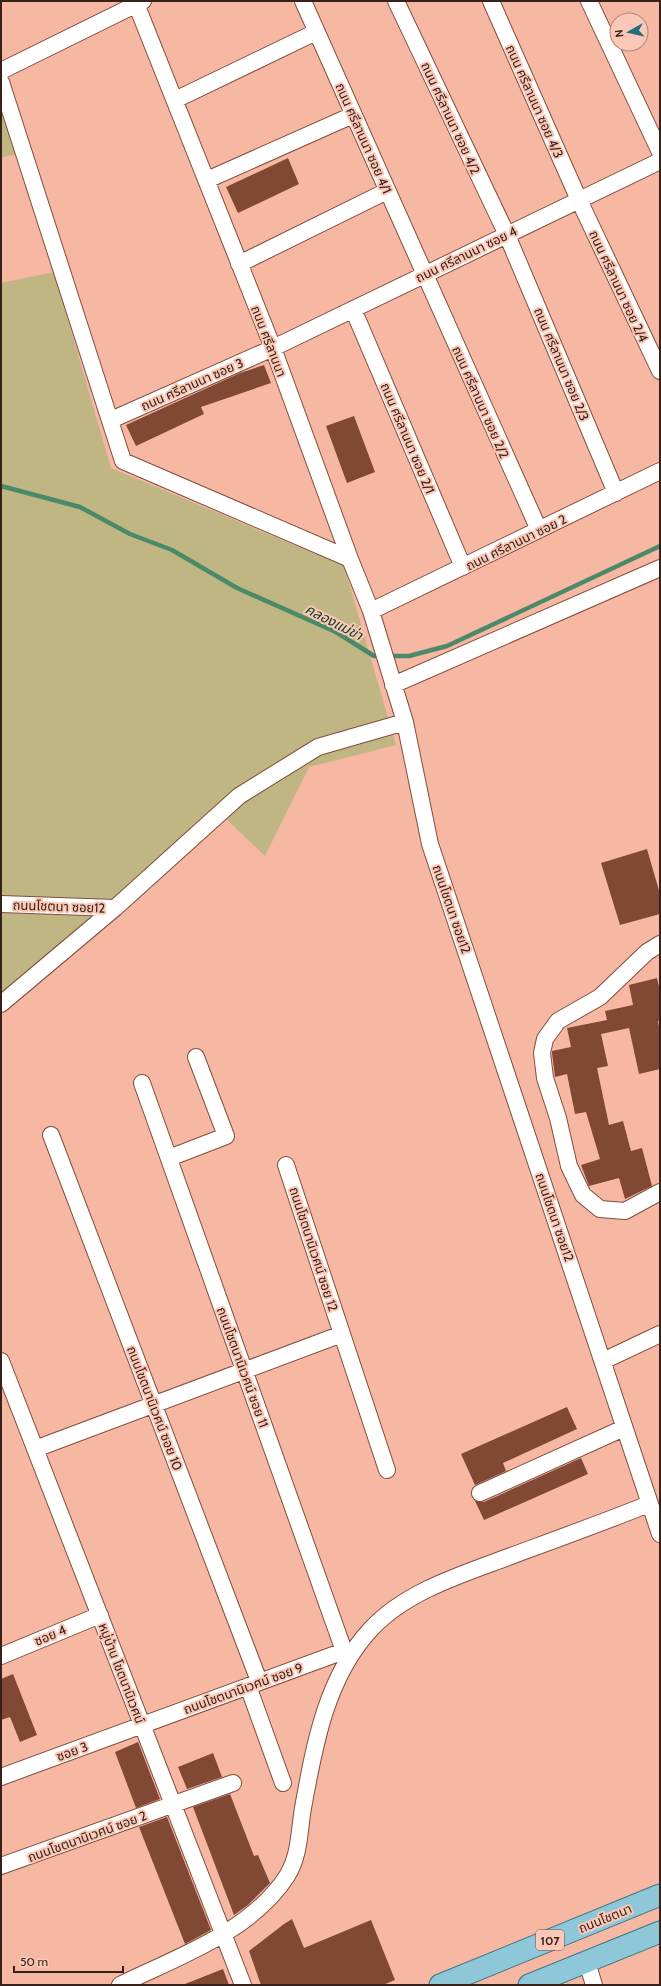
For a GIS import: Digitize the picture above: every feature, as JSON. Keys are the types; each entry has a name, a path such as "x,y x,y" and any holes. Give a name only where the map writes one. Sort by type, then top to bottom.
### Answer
{"main road":[{"name":"ถนนโชตนา","path":"440,1985 660,1895"},
{"name":"107","path":"529,1985 660,1932"}],"street":[{"name":"ถนน ศรีลานนา ซอย 4/1","path":"303,1 424,275"},
{"name":"ถนน ศรีลานนา ซอย 4/2","path":"396,1 507,235"},
{"name":"ถนน ศรีลานนา ซอย 4/3","path":"491,1 579,200"},
{"path":"589,1 660,152"},
{"path":"1,71 138,2"},
{"name":"ถนน ศรีลานนา","path":"138,2 273,348 350,559 371,611 405,722"},
{"path":"175,100 316,32"},
{"path":"1,82 123,461 350,559"},
{"path":"207,180 353,115"},
{"name":"ถนน ศรีลานนา ซอย 4","path":"273,348 660,161"},
{"path":"239,264 387,191"},
{"name":"ถนน ศรีลานนา ซอย 2/4","path":"579,200 660,371"},
{"name":"ถนน ศรีลานนา ซอย 2/3","path":"507,235 616,493"},
{"name":"ถนน ศรีลานนา ซอย 2/2","path":"424,275 539,530"},
{"name":"ถนน ศรีลานนา ซอย 2/1","path":"353,309 463,567"},
{"name":"ถนน ศรีลานนา ซอย 3","path":"111,420 273,348"},
{"name":"ถนน ศรีลานนา ซอย 2","path":"371,611 660,471"},
{"path":"394,685 660,568"},
{"name":"ถนนโชตนา ซอย12","path":"1,904 115,908 239,796 318,747 405,722 430,844 604,1361 624,1428 660,1534"},
{"path":"1,1004 115,908"},
{"path":"660,944 647,952 600,997 558,1021 545,1039 542,1053 545,1078 558,1118 569,1166 583,1195 600,1209 625,1211 660,1192"},
{"path":"169,1158 226,1136 196,1057"},
{"name":"ถนนโชตนานิเวศน์ ซอย 11","path":"142,1083 344,1650"},
{"name":"ถนนโชตนานิเวศน์ ซอย 10","path":"51,1135 154,1405 254,1684 283,1783"},
{"name":"ถนนโชตนานิเวศน์ ซอย 12","path":"286,1165 387,1470"},
{"path":"36,1449 342,1334"},
{"path":"604,1361 660,1334"},
{"name":"หมู่บ้าน โชตนานิเวศน์","path":"1,1360 243,1985"},
{"path":"480,1493 624,1428"},
{"path":"120,1985 224,1935 278,1888 292,1865 299,1842 306,1789 322,1722 334,1686 351,1655 371,1629 397,1607 423,1592 473,1571 649,1504"},
{"name":"ซอย 4","path":"1,1656 100,1614"},
{"name":"ถนนโชตนานิเวศน์ ซอย 9","path":"142,1724 344,1650"},
{"name":"ซอย 3","path":"1,1777 142,1724"},
{"name":"ถนนโชตนานิเวศน์ ซอย 2","path":"1,1866 233,1783"},
{"path":"587,1962 594,1985"}],"shaded area":[{"path":"1,103 17,154 1,158"},
{"path":"54,272 111,468 344,566 396,745 309,767 265,856 224,817 1,1013 1,283"}],"building":[{"path":"288,158 299,184 238,213 226,187"},
{"path":"264,365 271,383 201,407 204,414 136,446 126,425 240,373"},
{"path":"354,416 375,472 347,483 326,426"},
{"path":"647,849 660,894 660,914 620,925 601,863"},
{"path":"657,978 660,991 660,1021 658,1021 660,1032 660,1069 639,1074 629,1028 601,1034 608,1066 597,1068 609,1125 623,1121 631,1151 642,1148 652,1186 625,1199 619,1178 589,1186 581,1165 600,1159 586,1112 575,1114 567,1074 555,1077 552,1051 571,1047 567,1028 607,1020 605,1011 633,1005 629,985"},
{"path":"567,1407 577,1429 503,1463 506,1471 475,1485 461,1454"},
{"path":"581,1458 588,1474 484,1520 475,1501 484,1502"},
{"path":"13,1674 37,1735 20,1742 10,1717 1,1720 1,1679"},
{"path":"138,1742 160,1799 136,1808 115,1752"},
{"path":"213,1753 222,1777 187,1789 178,1767"},
{"path":"230,1794 254,1856 258,1855 270,1883 248,1905 234,1915 193,1807"},
{"path":"167,1817 211,1930 185,1944 139,1827"},
{"path":"292,1919 304,1948 371,1920 395,1980 383,1985 261,1985 249,1951"},
{"path":"223,1969 229,1985 185,1985 185,1984"}],"waterway":[{"name":"คลองแม่ข่า","path":"1,486 80,507 130,534 172,550 237,588 336,632 374,656 409,656 447,646 660,546"}]}
